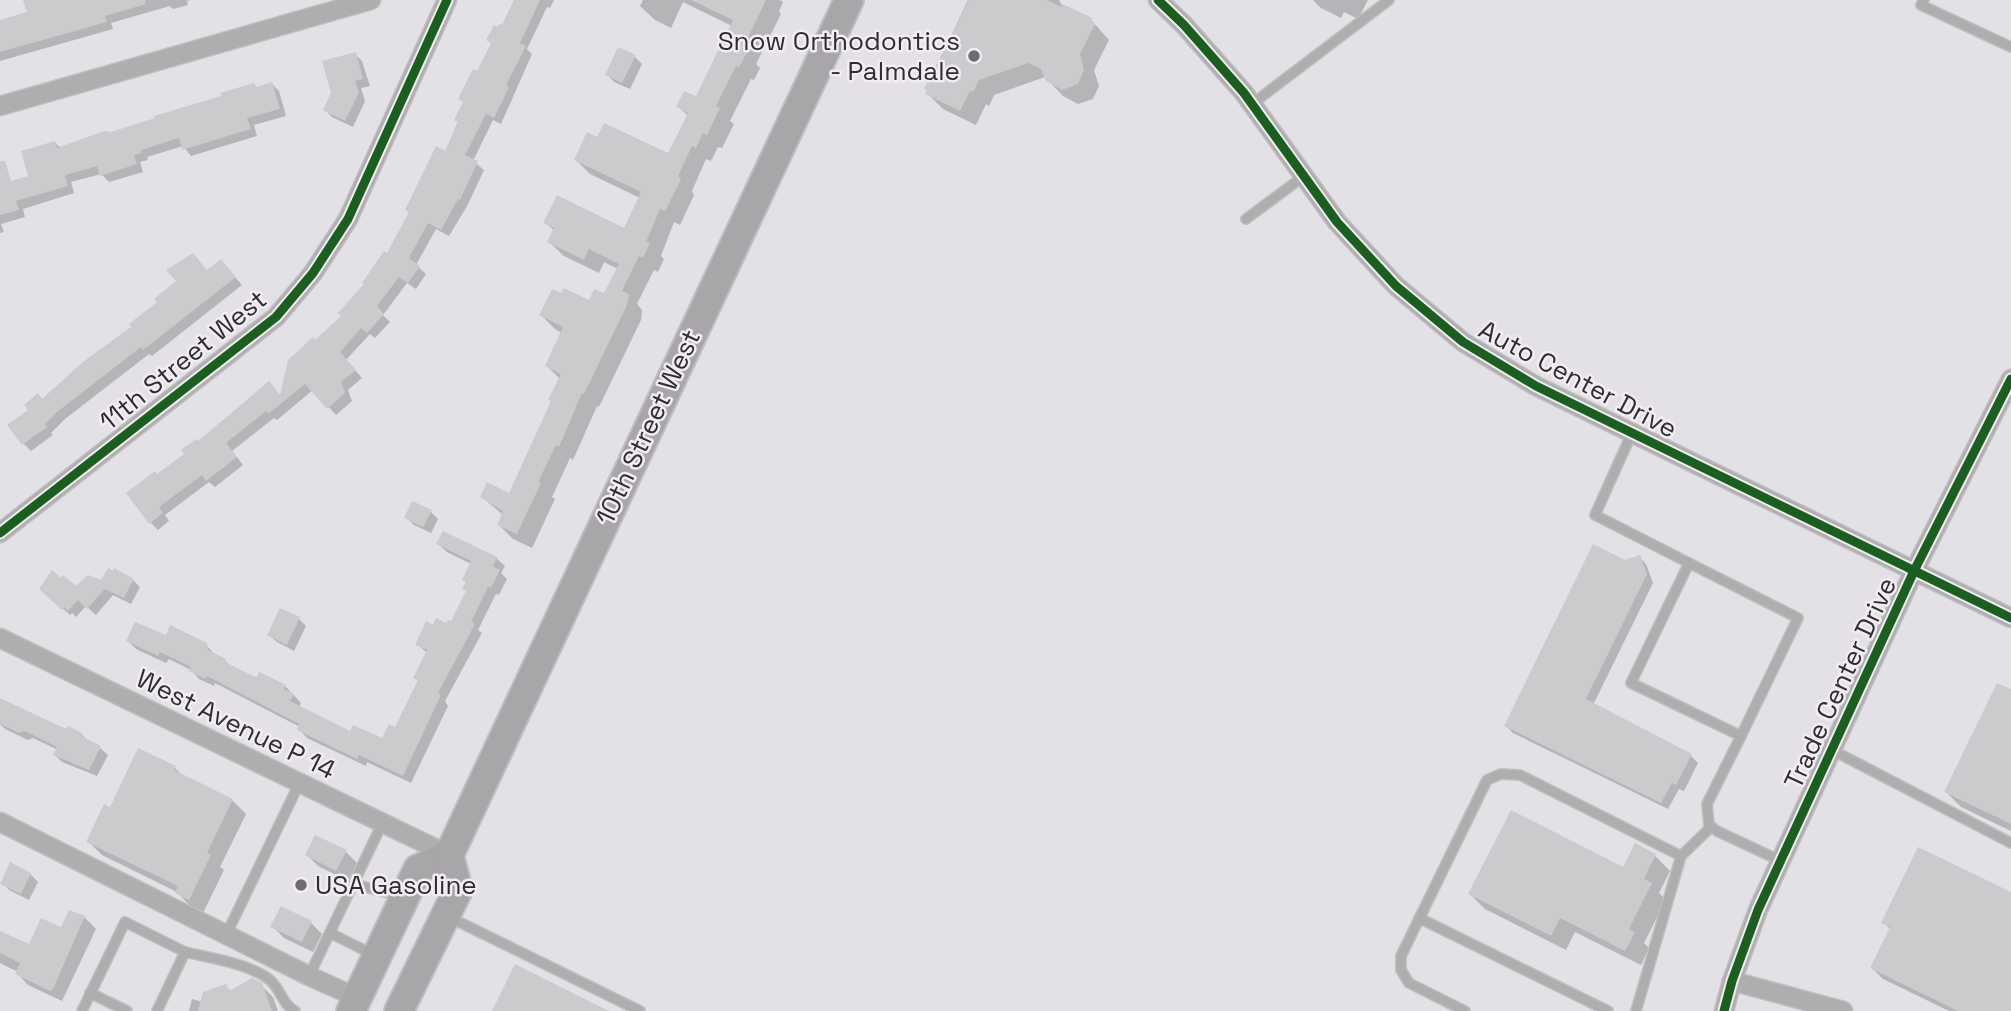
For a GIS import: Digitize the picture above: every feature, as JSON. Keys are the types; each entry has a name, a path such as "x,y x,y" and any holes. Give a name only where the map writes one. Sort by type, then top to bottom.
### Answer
{"main road":[{"name":"10th Street West","path":"449,855 849,0"},
{"path":"355,1004 418,869 449,855 458,890 399,1011"}],"street":[{"path":"0,106 371,0"},
{"name":"11th Street West","path":"0,533 276,317 313,273 348,219 447,0"},
{"name":"Auto Center Drive","path":"1159,0 1252,104 1338,222 1396,286 1463,342 1536,386 2011,618"},
{"name":"Trade Center Drive","path":"1724,1011 1732,981 1781,860 1914,571 2011,379"},
{"name":"West Avenue P 14","path":"0,638 449,855"},
{"path":"0,822 309,976 355,1004"},
{"path":"1732,981 1843,1011"}],"lane":[{"path":"1252,104 1389,0"},
{"path":"1911,0 1923,3 2011,47"},
{"path":"1247,219 1304,176"},
{"path":"1632,433 1595,515 1798,618 1707,804 1711,827 1781,860"},
{"path":"1689,564 1631,683 1741,736"},
{"path":"1832,750 2011,843"},
{"path":"1465,1011 1409,983 1401,970 1401,956 1488,780 1501,774 1520,775 1681,856"},
{"path":"226,934 299,784"},
{"path":"309,976 382,824"},
{"path":"1636,1011 1681,856 1711,827"},
{"path":"354,884 404,897"},
{"path":"445,915 640,1011"},
{"path":"1419,918 1608,1011"},
{"path":"82,1011 125,922 185,952 245,967 271,981 287,1007 295,1011"},
{"path":"330,933 377,956"},
{"path":"157,1011 185,952"},
{"path":"90,993 127,1011"}],"building":[{"path":"23,0 145,0 146,4 105,16 107,22 0,52 0,20 27,12"},
{"path":"514,0 540,0 520,43 526,46 506,85 509,87 494,118 486,114 465,155 478,161 460,200 458,199 441,230 428,223 409,258 420,266 408,283 399,277 377,306 384,314 367,333 361,328 340,352 356,370 341,382 345,393 327,409 305,384 226,443 237,457 206,481 202,475 159,507 163,513 149,524 126,493 184,454 181,450 196,439 198,441 269,381 280,395 288,360 341,316 338,313 364,284 362,283 384,251 387,253 409,212 405,210 436,146 445,151 458,122 454,120 463,102 458,99 473,69 477,71 491,43 486,40 494,25 502,25"},
{"path":"691,0 766,0 742,50 747,52 739,67 736,66 716,106 720,108 707,135 703,133 696,148 692,146 678,176 681,179 665,211 660,209 646,242 650,243 643,258 639,256 622,291 629,294 627,305 584,394 582,393 559,447 556,445 538,482 541,483 517,534 497,525 503,511 480,497 487,482 509,493 561,374 545,366 563,327 539,315 552,289 561,293 564,288 589,300 594,289 604,293 619,264 589,249 584,260 547,242 554,228 543,223 557,195 624,228 641,192 574,160 587,132 597,137 604,123 668,153 688,113 676,107 684,91 696,96 733,20"},
{"name":"Snow Orthodontics - Palmdale","path":"969,0 1047,0 1062,7 1063,4 1092,18 1091,22 1095,24 1080,54 1084,70 1078,84 1062,90 1046,81 1041,69 1028,63 979,80 960,111 925,94 927,91 924,89"},
{"path":"618,47 636,55 622,83 605,75"},
{"path":"356,52 363,79 355,81 359,93 345,121 323,110 331,93 322,61"},
{"path":"272,82 280,109 247,118 251,129 182,150 179,138 141,150 142,153 134,155 137,164 100,176 97,166 65,175 68,186 16,201 19,210 0,215 0,161 5,161 11,181 28,176 21,151 55,141 57,148 221,96 220,93 254,83 256,87"},
{"path":"193,253 207,270 221,259 236,277 143,350 141,347 57,412 45,424 47,427 22,445 7,425 28,410 24,405 38,393 42,399 83,362 131,327 129,324 157,302 154,299 176,281 166,270"},
{"path":"412,501 432,510 423,527 404,518"},
{"path":"443,531 497,557 493,566 500,570 491,588 488,587 471,622 475,624 438,693 440,697 403,776 359,755 357,759 297,730 299,724 207,676 205,679 189,671 191,667 160,652 158,656 126,641 135,622 166,635 170,625 207,643 208,650 226,659 225,662 253,676 257,677 259,672 286,685 284,689 294,694 290,701 350,731 353,725 382,738 389,724 395,727 418,680 413,678 427,650 415,645 426,621 433,625 436,618 446,623 451,621 466,591 462,589 466,582 462,580 471,561 436,544"},
{"path":"1593,544 1625,560 1640,555 1647,574 1586,699 1692,754 1676,785 1672,783 1661,803 1504,726"},
{"path":"108,568 113,571 114,568 134,579 124,598 105,589 87,609 78,600 68,611 64,607 62,610 39,589 52,570 76,586 88,575 101,580"},
{"path":"280,608 300,617 287,645 267,635"},
{"path":"1997,683 2011,689 2011,824 1944,792"},
{"path":"0,698 66,729 68,726 101,746 89,770 53,755 57,747 25,731 19,733 0,724"},
{"path":"138,748 176,766 174,770 233,799 207,853 211,855 189,900 175,893 178,886 86,842 104,804 110,807"},
{"path":"1511,810 1623,867 1635,843 1656,854 1644,879 1652,883 1629,929 1635,932 1625,951 1560,918 1551,936 1468,894"},
{"path":"315,835 347,850 336,871 305,855"},
{"path":"1918,847 2011,892 2011,1011 1958,1011 1870,968 1890,927 1881,923"},
{"path":"10,862 31,873 21,894 0,884"},
{"path":"281,906 312,921 302,942 270,927"},
{"path":"69,910 85,916 53,989 50,991 15,974 20,963 0,953 0,931 29,944 41,918 61,927"},
{"path":"515,964 609,1011 492,1011"},
{"path":"252,978 262,983 272,1011 198,1011 203,992 226,984 229,991"}],"cycle path":[{"path":"0,533 276,317 313,273 348,219 447,0"},
{"path":"1158,0 1184,25 1244,93 1337,222 1396,286 1463,342 1536,386 2011,618"},
{"path":"1724,1011 1758,910 1914,571 2011,379"}],"place":[{"name":"Snow Orthodontics - Palmdale","path":"974,56"},
{"name":"USA Gasoline","path":"301,885"}]}
